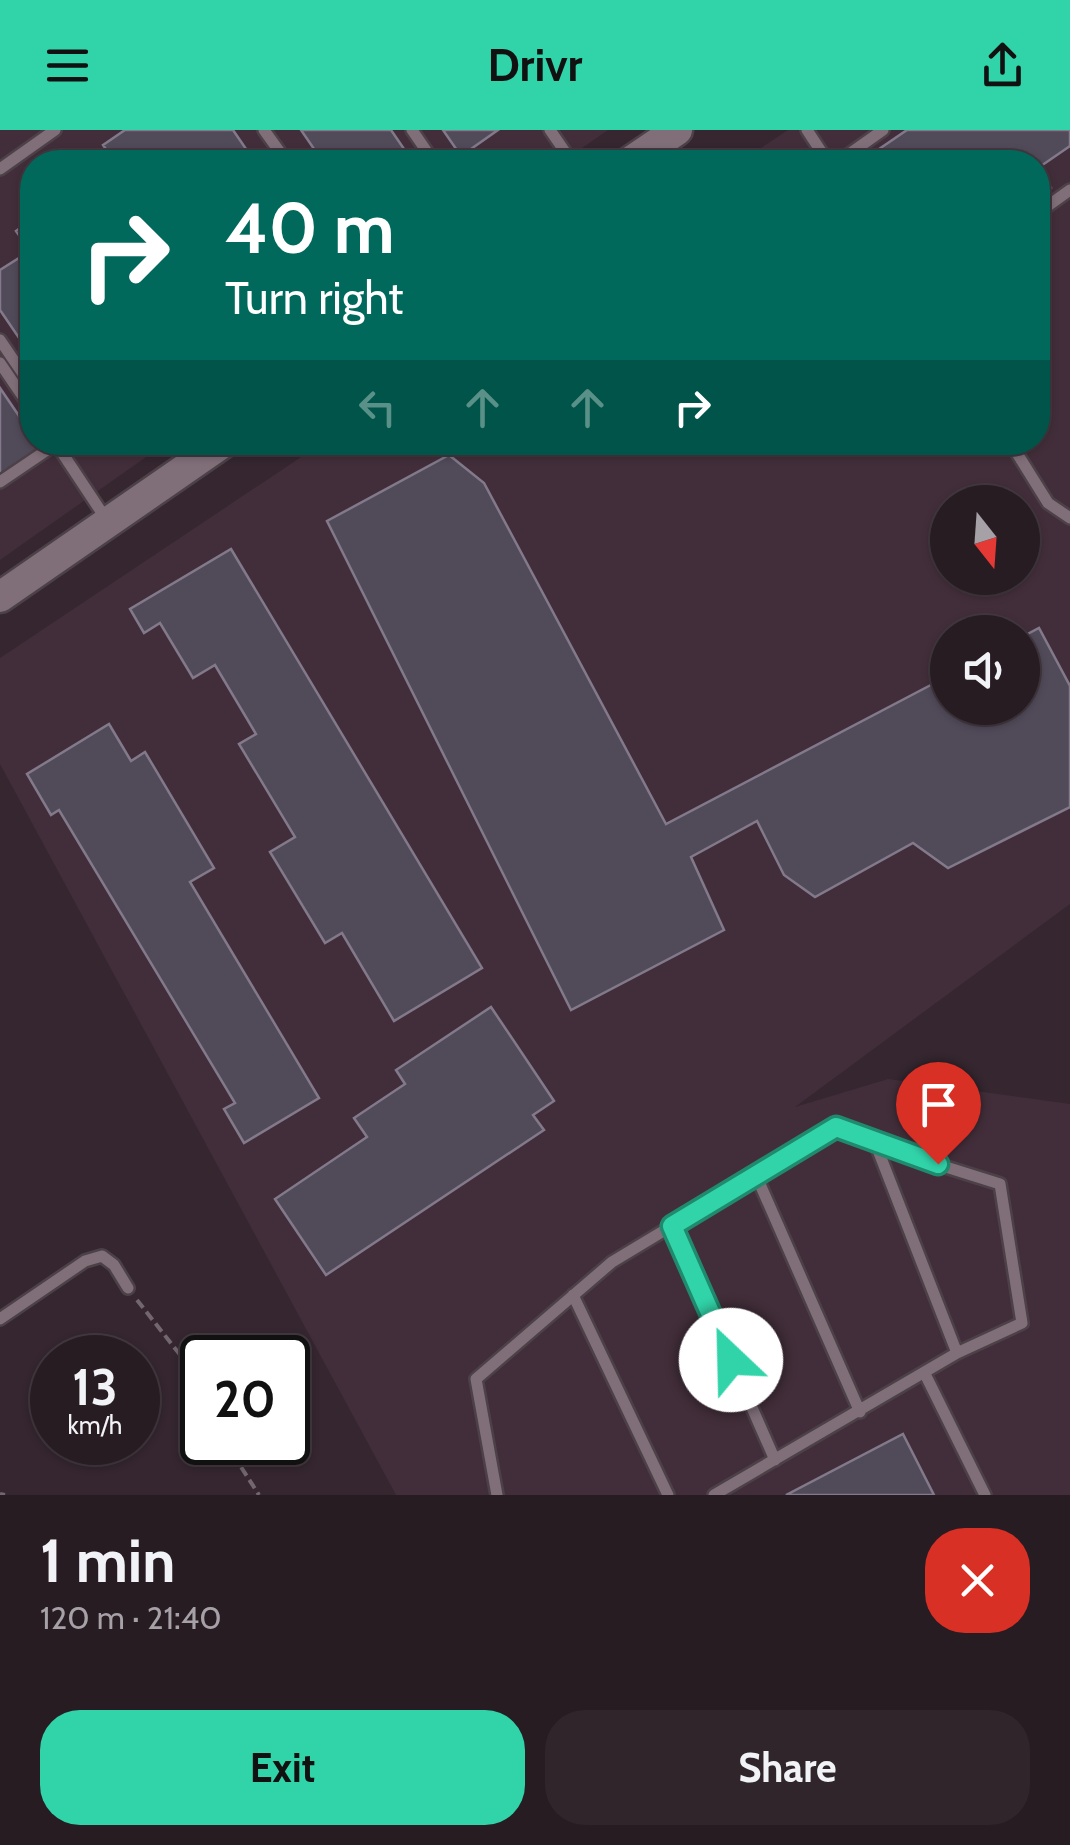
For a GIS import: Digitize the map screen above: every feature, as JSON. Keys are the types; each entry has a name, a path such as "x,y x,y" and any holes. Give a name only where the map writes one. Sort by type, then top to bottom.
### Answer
{"main road":[{"path":"648,150 677,130"},
{"path":"0,598 205,455"}],"lane":[{"path":"27,150 56,130"},
{"path":"855,150 883,130"},
{"path":"0,340 20,369"},
{"path":"0,363 20,392"},
{"path":"0,482 38,455"},
{"path":"63,455 108,522"},
{"path":"1018,455 1048,503 1070,518"},
{"path":"497,1495 476,1378 612,1262 836,1127 876,1145 1000,1184 1022,1323 957,1353 714,1495"},
{"path":"876,1145 957,1353"},
{"path":"756,1175 860,1412"},
{"path":"672,1226 775,1460"},
{"path":"0,1320 85,1261 102,1256 114,1264 128,1288"},
{"path":"573,1295 668,1495"},
{"path":"925,1374 986,1495"}],"path":[{"path":"128,1288 180,1355"},
{"path":"240,1465 259,1495"}],"shaded area":[{"path":"0,130 608,130 579,150 20,150 20,455 149,455 0,560"},
{"path":"788,130 1070,130 1070,904 795,1107 888,1079 1070,1104 1070,1495 396,1495 0,764 0,658 304,455 1050,455 1050,150 758,150"}],"building":[{"path":"125,130 233,130 247,150 107,150 103,145"},
{"path":"301,130 391,130 405,150 315,150"},
{"path":"443,130 498,130 470,150 457,150"},
{"path":"907,130 1070,130 1070,146 1050,160 1050,150 878,150"},
{"path":"20,257 20,339 0,310 0,270"},
{"path":"0,388 20,417 20,455 34,455 0,479"},
{"path":"449,455 484,483 666,824 930,685 930,725 1040,725 1040,630 1070,686 1070,807 948,868 913,843 815,897 784,875 757,821 691,857 724,930 571,1010 327,521"},
{"path":"231,549 482,968 394,1021 342,933 325,943 270,852 295,837 239,744 256,734 215,665 193,678 160,623 144,633 130,609"},
{"path":"109,724 131,761 145,752 214,868 190,882 319,1098 244,1143 224,1109 235,1103 59,810 51,815 27,774"},
{"path":"491,1007 554,1101 533,1115 544,1130 326,1275 275,1199 367,1137 354,1118 405,1084 396,1070"},
{"path":"903,1434 934,1495 786,1495"}],"route":[{"path":"731,1360 672,1226 836,1127 876,1145 938,1164"}]}
